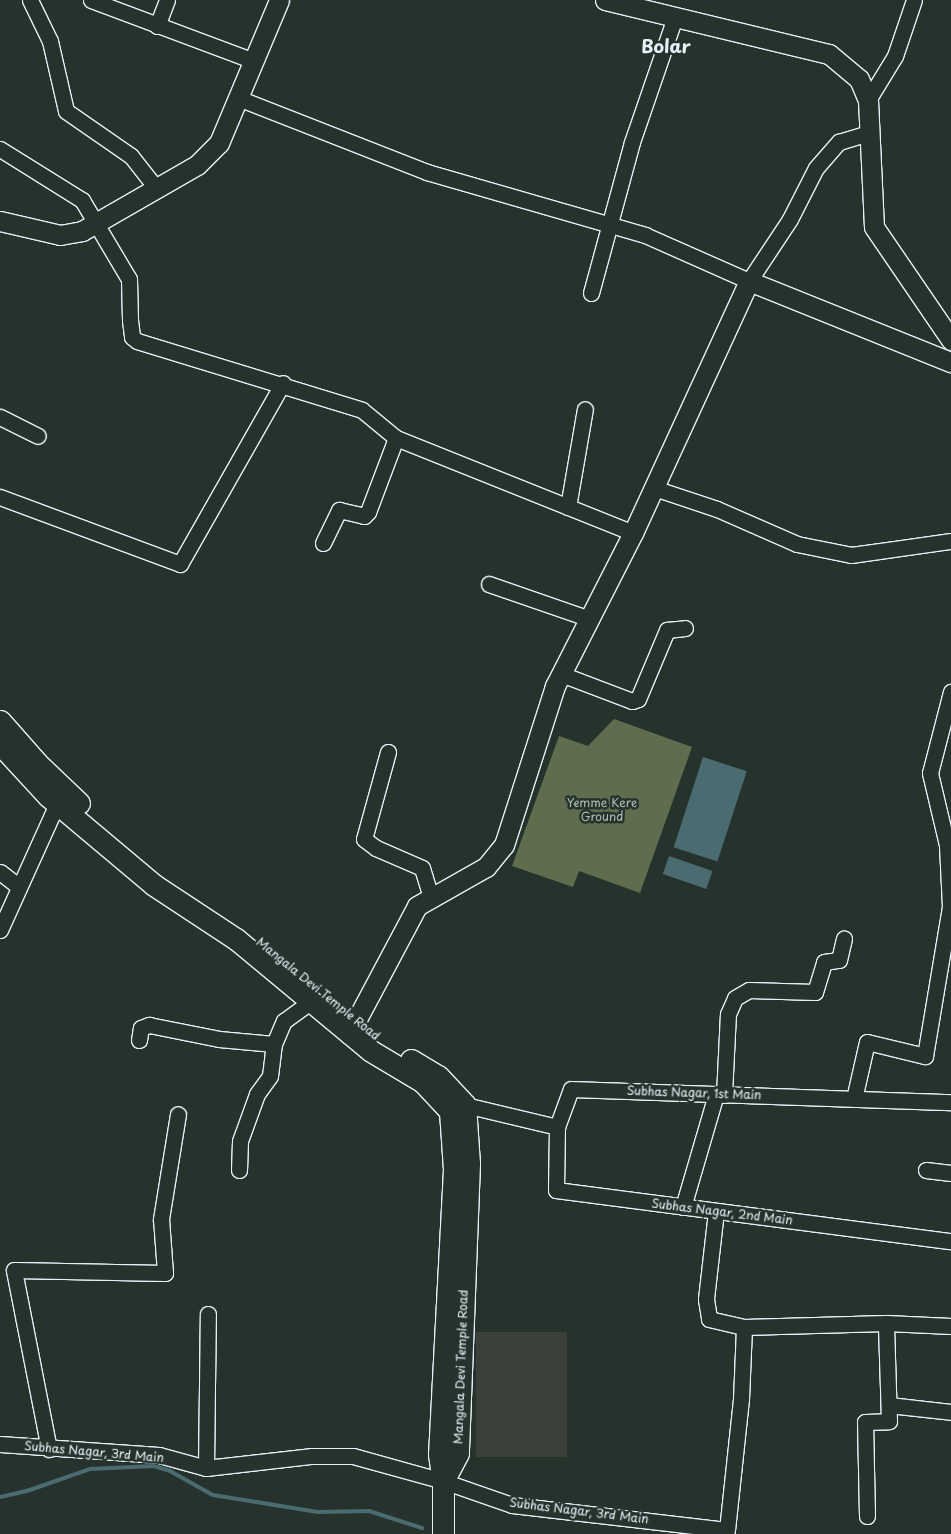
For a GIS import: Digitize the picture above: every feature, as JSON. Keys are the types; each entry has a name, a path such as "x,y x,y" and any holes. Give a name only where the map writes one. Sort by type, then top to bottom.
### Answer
{"main road":[{"name":"Mangala Devi Temple Road","path":"0,721 60,797 169,879 251,934 352,1027"},
{"name":"Mangala Devi Temple Road","path":"0,744 154,885 236,939 310,1002 438,1076 457,1108 469,1163 458,1453 444,1481 443,1534"}],"street":[{"path":"30,0 50,41 66,111 132,156 155,187"},
{"path":"91,0 254,61"},
{"path":"157,26 167,0"},
{"path":"0,221 60,235 82,232 155,187 196,165 218,144 279,0"},
{"path":"868,100 895,56 914,0"},
{"path":"611,1 829,54 859,79 868,100 874,226 951,340"},
{"path":"591,293 632,142 675,17"},
{"path":"238,98 427,172 645,235 749,281 951,362"},
{"path":"352,1027 417,906 486,867 504,845 561,674 633,533 749,281 790,218 816,168 839,142 870,133"},
{"path":"0,148 82,200 129,279 131,328 137,341 283,384 362,410 396,438 633,533"},
{"path":"0,497 180,564 283,384"},
{"path":"568,507 585,409"},
{"path":"0,417 38,436"},
{"path":"323,543 339,510 364,516 368,512 396,438"},
{"path":"654,488 717,509 797,544 851,555 951,541"},
{"path":"489,584 590,619"},
{"path":"561,674 632,701 638,699 667,630 685,628"},
{"path":"854,1099 867,1042 925,1056 950,907 947,845 930,773 951,692"},
{"path":"388,752 364,839 376,848 422,868 431,898"},
{"path":"0,930 60,797"},
{"path":"0,872 19,887"},
{"path":"683,1207 720,1095 728,1014 735,998 749,990 815,992 824,962 839,960 844,939"},
{"path":"239,1170 240,1141 257,1094 270,1076 274,1044 284,1021 310,1002"},
{"path":"138,1040 141,1028 149,1025 219,1040 274,1044"},
{"name":"Subhas Nagar, 1st Main","path":"557,1126 571,1089 951,1102"},
{"path":"457,1108 557,1126"},
{"path":"48,1449 14,1270 165,1274 161,1219 178,1114"},
{"name":"Subhas Nagar, 2nd Main","path":"557,1126 556,1190 951,1241"},
{"path":"926,1170 951,1173"},
{"path":"716,1211 706,1299 709,1319 744,1327 886,1323 951,1326"},
{"path":"206,1468 208,1314"},
{"path":"867,1516 865,1422 889,1421 886,1323"},
{"name":"Subhas Nagar, 3rd Main","path":"0,1444 159,1456 206,1468 312,1456 353,1456 444,1481 512,1504 727,1530 741,1399 744,1327"},
{"path":"888,1404 951,1412"}],"shaded area":[{"path":"476,1332 567,1332 567,1457 476,1457"}],"green space":[{"name":"Yemme Kere Ground","path":"614,719 692,747 640,893 579,871 573,887 512,866 559,736 588,746"}],"water":[{"path":"703,757 747,771 717,862 674,847"},
{"path":"669,856 712,871 706,889 663,874"}],"waterway":[{"path":"0,1497 27,1491 90,1469 154,1466 170,1471 213,1495 318,1512 369,1511 422,1528"}],"district":[{"name":"Bolar","path":"666,46"}]}
